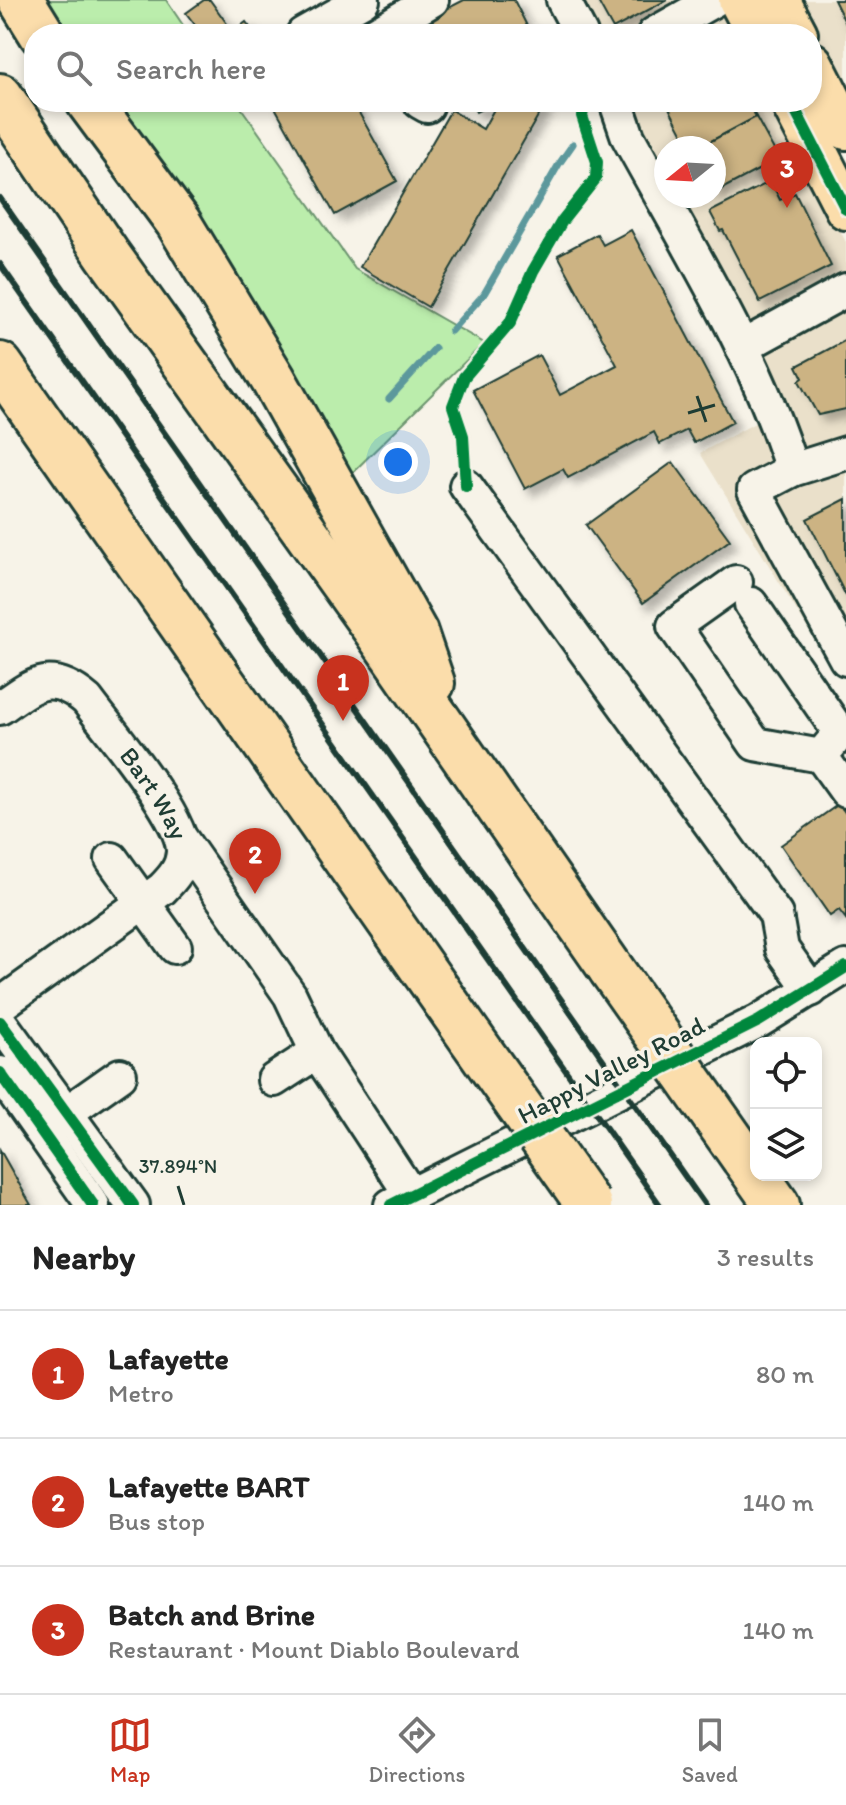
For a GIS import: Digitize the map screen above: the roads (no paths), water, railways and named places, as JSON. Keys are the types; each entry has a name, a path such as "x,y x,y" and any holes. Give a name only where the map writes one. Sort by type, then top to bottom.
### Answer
{"highway":[{"path":"21,0 36,24"},
{"path":"0,96 107,254 373,626 777,1205"},
{"path":"96,112 178,222 273,379 415,633 452,742"},
{"path":"0,365 589,1205"}],"main road":[{"path":"739,0 752,24"},
{"path":"779,0 792,24"},
{"path":"822,82 846,129"},
{"path":"797,112 835,171 846,209"}],"street":[{"path":"321,24 363,0"},
{"path":"382,19 432,0"},
{"path":"563,0 576,24"},
{"path":"672,24 714,0"},
{"path":"619,112 628,137 742,347 775,415 792,470"},
{"path":"742,347 846,290"},
{"path":"842,640 754,490 792,470 846,453"},
{"path":"466,486 776,915 782,949 811,990"},
{"path":"821,756 840,733 744,593 674,626 755,744 821,756 846,791"},
{"name":"Bart Way","path":"0,708 33,685 60,683 71,687 87,700 160,800 182,840 181,863 175,876 143,903 0,1005"},
{"path":"182,840 290,995 317,1052 401,1200"},
{"path":"112,859 175,947"},
{"name":"Happy Valley Road","path":"401,1200 759,1021 846,967"},
{"path":"0,1022 133,1205"},
{"path":"274,1080 317,1052"},
{"path":"0,1073 93,1205"},
{"path":"66,1113 120,1075"}],"waterway":[{"path":"451,331 484,294 573,144"},
{"path":"389,399 435,348"}],"railway":[{"path":"0,198 705,1205"},
{"path":"0,264 660,1205"}],"place":[{"name":"Batch and Brine","path":"787,208"},
{"name":"Lafayette","path":"343,721"},
{"name":"Lafayette BART","path":"255,894"}]}
